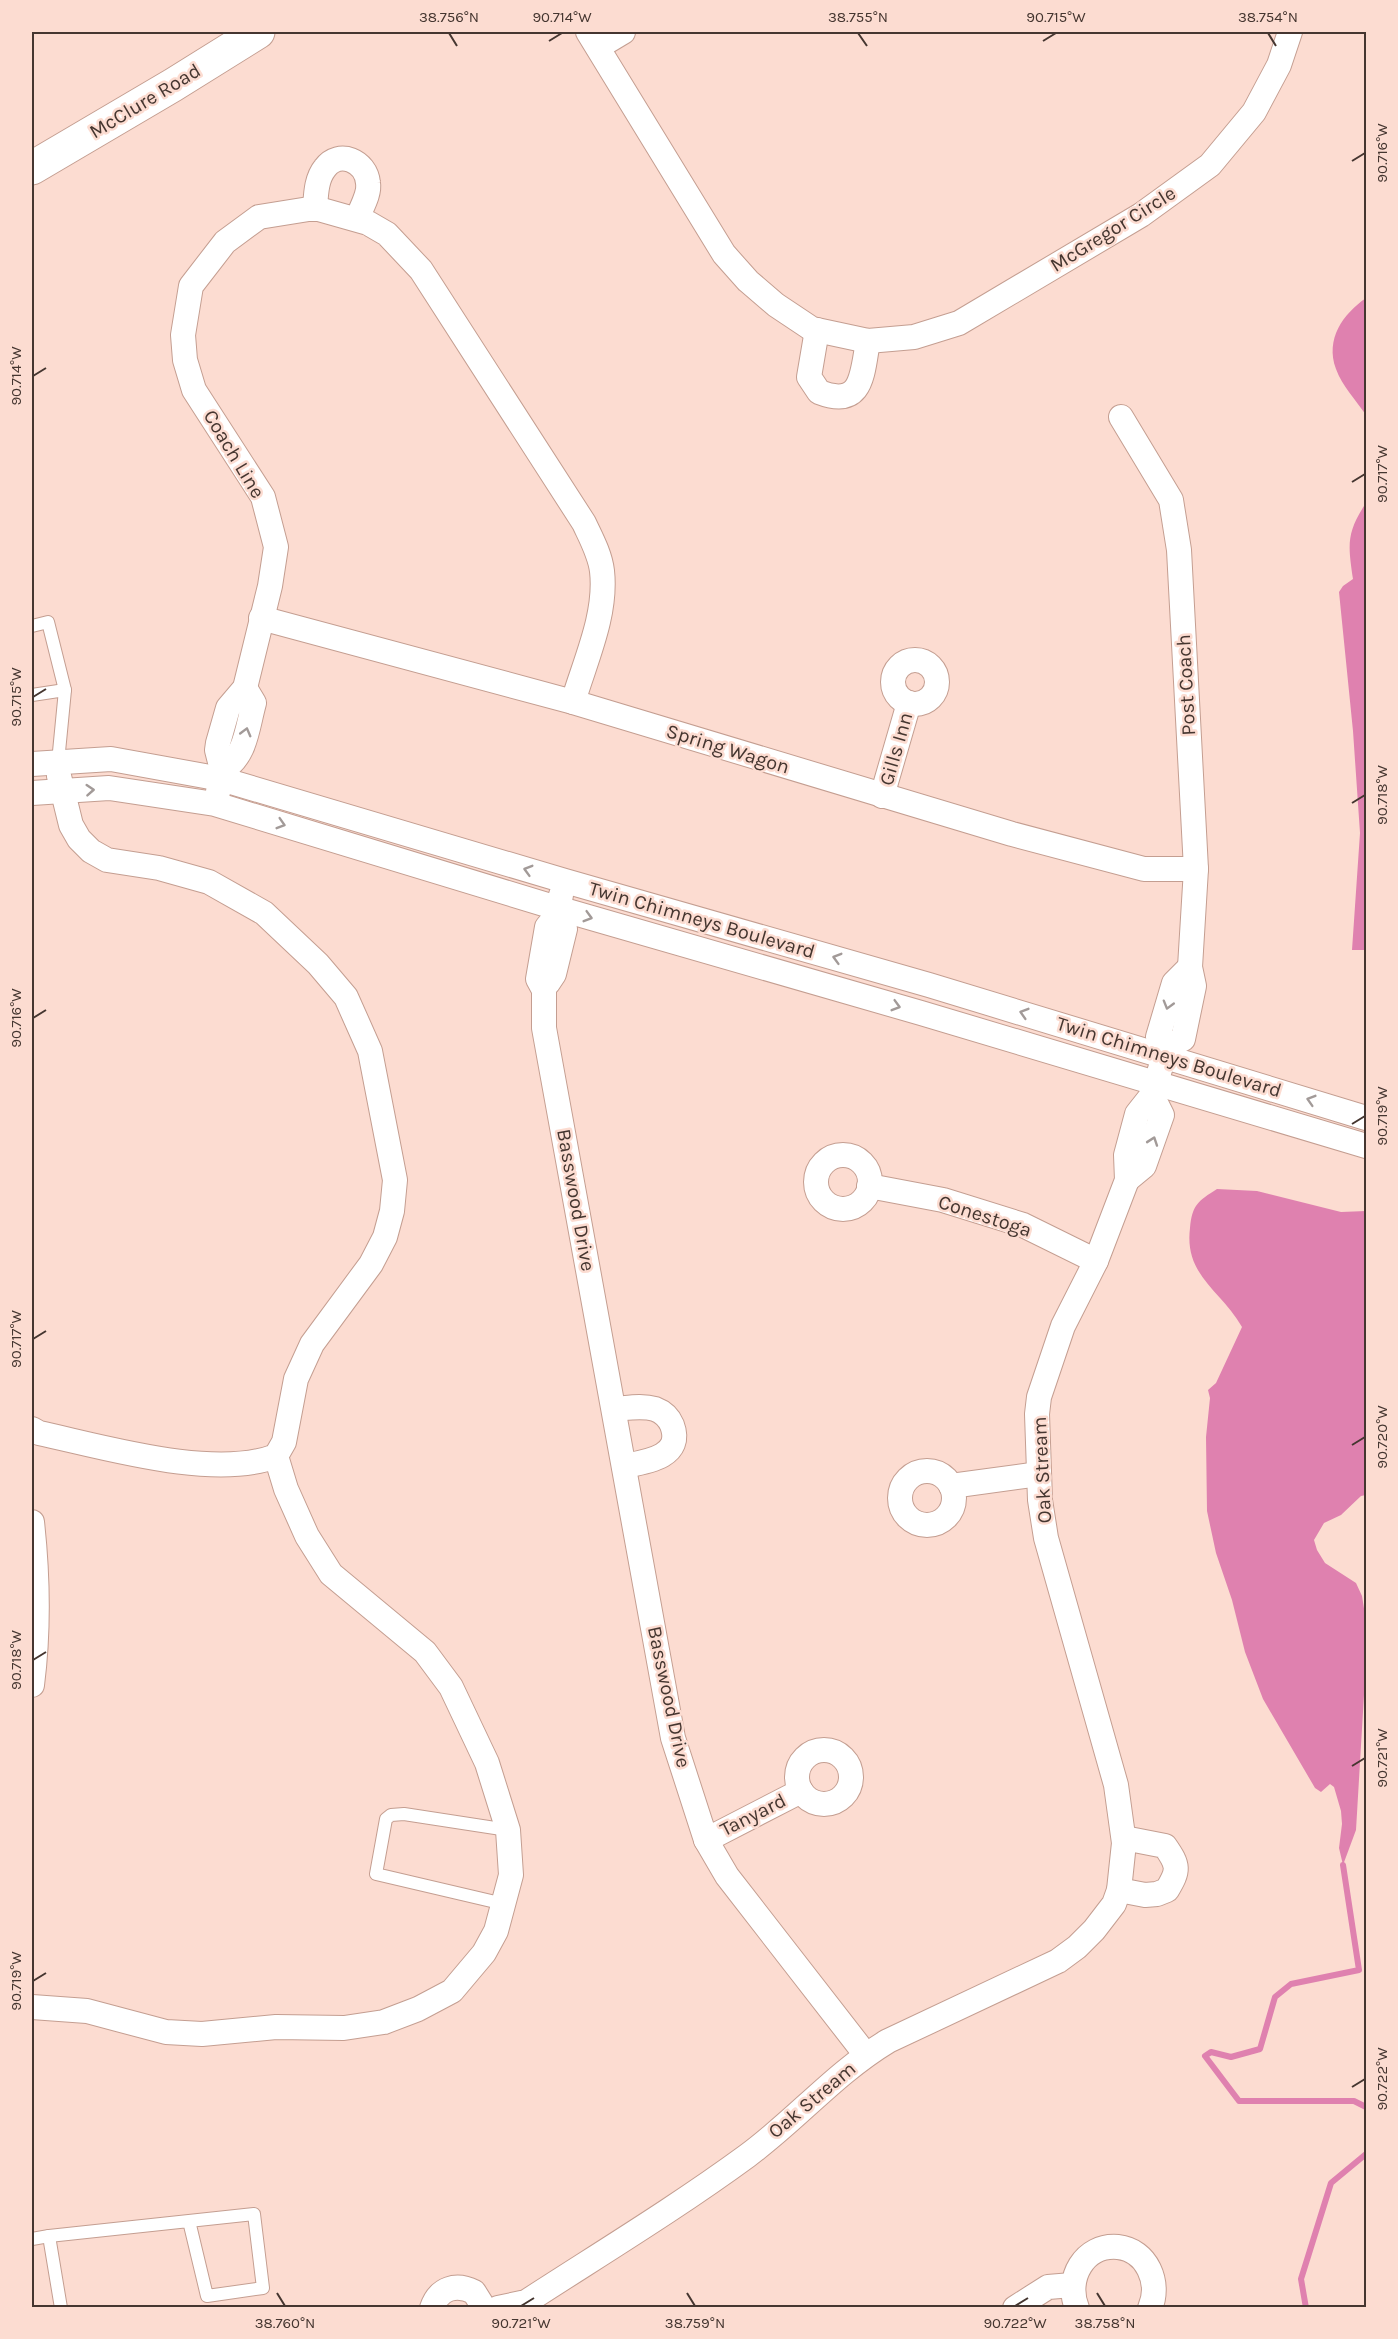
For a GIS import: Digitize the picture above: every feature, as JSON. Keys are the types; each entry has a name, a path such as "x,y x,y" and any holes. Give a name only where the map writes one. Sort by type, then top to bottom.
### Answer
{"street":[{"name":"McClure Road","path":"32,168 173,86 258,32"},
{"name":"McGregor Circle","path":"623,32 593,39 724,254 748,281 776,305 812,329 868,341 914,337 959,323 1141,215 1210,165 1254,112 1280,65 1290,32"},
{"path":"315,208 320,174 326,166 337,159 351,159 362,166 369,184 357,219"},
{"name":"Coach Line","path":"222,775 242,750 254,704 245,688 270,586 276,548 263,497 194,390 185,360 183,335 191,286 225,242 259,217 315,208 357,219 387,234 421,270 584,523 593,542 602,571 603,600 573,702"},
{"path":"818,330 809,377 819,392 838,398 850,394 858,386 868,341"},
{"name":"Post Coach","path":"1121,417 1171,500 1179,550 1196,869 1190,967 1174,983 1158,1037 1166,1051"},
{"name":"Spring Wagon","path":"261,618 573,702 882,796 1144,869 1196,869"},
{"name":"Gills Inn","path":"882,796 909,703"},
{"name":"Twin Chimneys Boulevard","path":"32,764 111,759 222,775 565,881 1166,1051 1366,1118"},
{"path":"32,1429 39,1433 166,1460 225,1464 263,1462 276,1456 284,1442 296,1379 312,1344 371,1264 385,1237 392,1211 395,1180 370,1051 346,997 318,964 264,914 209,882 159,868 107,860 91,851 79,839 71,825 62,792 58,762"},
{"path":"214,804 222,775"},
{"name":"Twin Chimneys Boulevard","path":"32,793 109,788 214,804 557,912 1154,1089 1366,1146"},
{"name":"Basswood Drive","path":"565,881 557,912 547,927 537,979 544,990 544,1028 673,1738 706,1840 727,1876 866,2055"},
{"path":"1154,1089 1166,1051"},
{"name":"Oak Stream","path":"498,2307 526,2302 702,2187 749,2154 839,2075 888,2041 1058,1960 1077,1947 1094,1930 1114,1904 1119,1890 1124,1838 1116,1785 1046,1538 1040,1500 1037,1414 1040,1397 1063,1326 1096,1261 1127,1180 1144,1166 1162,1115 1154,1089"},
{"name":"Conestoga","path":"869,1186 943,1200 1023,1225 1096,1261"},
{"path":"614,1409 639,1407 654,1409 663,1413 672,1427 672,1445 667,1453 651,1461 624,1466"},
{"path":"32,2007 87,2011 166,2032 202,2034 276,2027 344,2028 384,2022 418,2009 452,1990 484,1953 496,1931 511,1875 508,1830 487,1763 451,1688 425,1652 331,1574 307,1536 286,1489 276,1456"},
{"path":"951,1486 1039,1474"},
{"path":"32,1522 37,1568 37,1642 32,1685"},
{"name":"Tanyard","path":"706,1840 801,1791"},
{"path":"1119,1890 1157,1894 1167,1890 1177,1870 1175,1861 1165,1846 1124,1838"},
{"path":"1015,2307 1048,2287 1074,2296 1075,2272 1082,2261 1105,2248 1119,2247 1138,2256 1151,2272 1154,2299 1150,2307"},
{"path":"432,2307 441,2293 448,2288 457,2287 474,2292 484,2307"}],"lane":[{"path":"32,626 48,622 65,690 58,762"},
{"path":"32,695 65,690"},
{"path":"504,1904 376,1874 386,1819 391,1815 404,1814 508,1830"},
{"path":"32,2239 49,2236 254,2214 263,2288 207,2296 189,2221"},
{"path":"49,2236 61,2307"}],"shaded area":[{"path":"1366,298 1366,415 1345,387 1336,369 1333,348 1338,328 1350,312"},
{"path":"1366,503 1366,950 1352,950 1360,833 1353,731 1339,592 1353,579 1350,540 1359,513"},
{"path":"1217,1189 1257,1191 1341,1212 1366,1211 1366,1495 1361,1496 1341,1515 1324,1523 1314,1540 1325,1563 1356,1583 1362,1596 1366,1621 1356,1830 1343,1865 1339,1848 1341,1811 1334,1787 1330,1784 1321,1792 1315,1788 1263,1699 1245,1652 1232,1600 1216,1553 1207,1511 1206,1437 1210,1398 1208,1390 1216,1383 1242,1327 1198,1271 1190,1245 1190,1228 1194,1209 1197,1204"}],"waterway":[{"path":"1343,1865 1359,1970 1291,1984 1275,1997 1260,2049 1231,2057 1211,2052 1205,2056 1239,2101 1354,2101 1366,2107"},
{"path":"1306,2308 1301,2279 1331,2183 1366,2154"}]}
